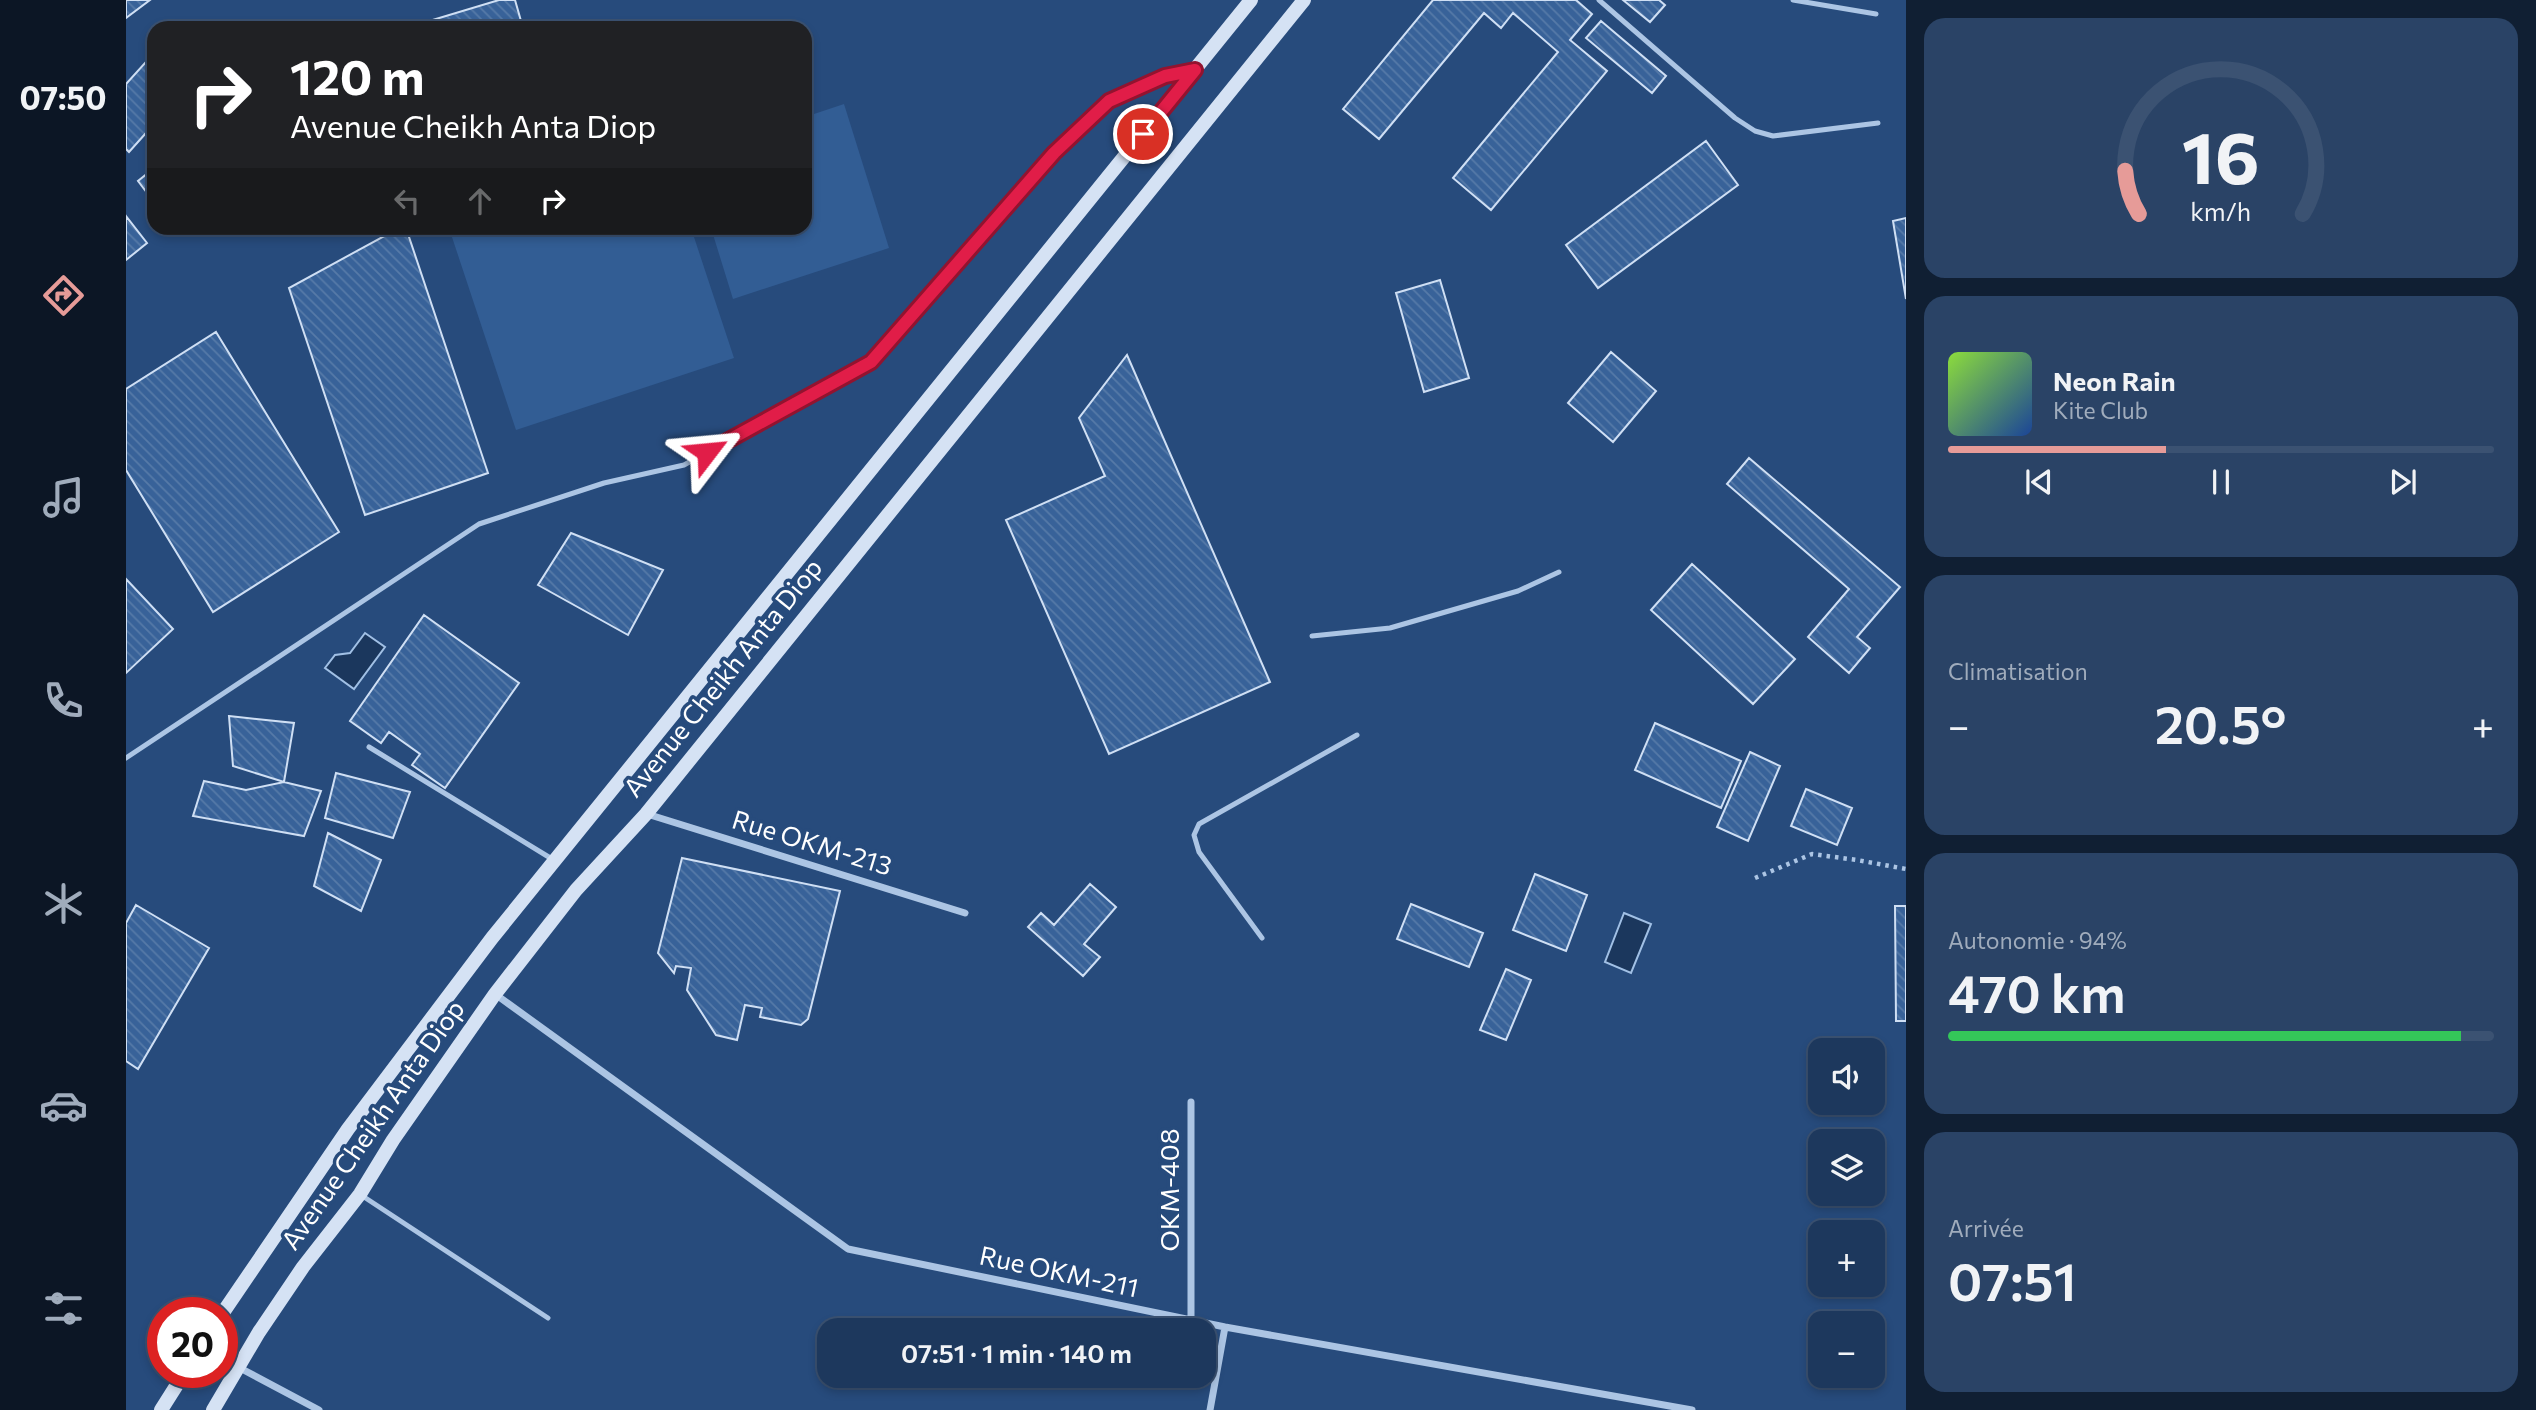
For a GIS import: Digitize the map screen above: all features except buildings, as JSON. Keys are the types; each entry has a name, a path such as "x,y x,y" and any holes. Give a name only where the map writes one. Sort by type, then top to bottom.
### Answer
{"street":[{"name":"Avenue Cheikh Anta Diop","path":"234,1297 394,1066 555,861 1251,0"},
{"name":"Avenue Cheikh Anta Diop","path":"238,1367 303,1267 360,1194 393,1140 495,994 576,890 646,814 1304,0"},
{"name":"Rue OKM-213","path":"646,814 965,912"},
{"name":"Rue OKM-211","path":"495,994 848,1249 1177,1318"},
{"name":"OKM-408","path":"1191,1101 1191,1318"},
{"name":"Rue OKM-211","path":"1216,1325 1692,1410"},
{"path":"1210,1410 1225,1327"},
{"path":"238,1367 319,1410"},
{"path":"162,1410 175,1388"},
{"name":"Avenue Cheikh Anta Diop","path":"213,1410 226,1388"}],"lane":[{"path":"1599,0 1735,118 1755,131 1773,136 1878,123"},
{"path":"1793,0 1876,13"},
{"path":"126,758 479,524 604,482 684,465 871,362 1054,153 1109,101 1165,76 1195,70"},
{"path":"1312,636 1390,628 1518,591 1559,572"},
{"path":"1262,938 1199,852 1194,835 1199,824 1357,735"},
{"path":"369,747 555,861"},
{"path":"360,1194 548,1318"}],"path":[{"path":"1755,878 1812,854 1906,869"}],"shaded area":[{"path":"844,104 889,248 733,299 713,235 812,235 812,115"},
{"path":"451,235 693,235 734,358 516,430"},
{"path":"365,633 385,647 354,689 325,668 335,655 350,653"},
{"path":"1624,913 1651,924 1631,973 1605,962"}],"route":[{"path":"707,452 871,362 1054,153 1109,101 1165,76 1195,70 1143,134"}]}
